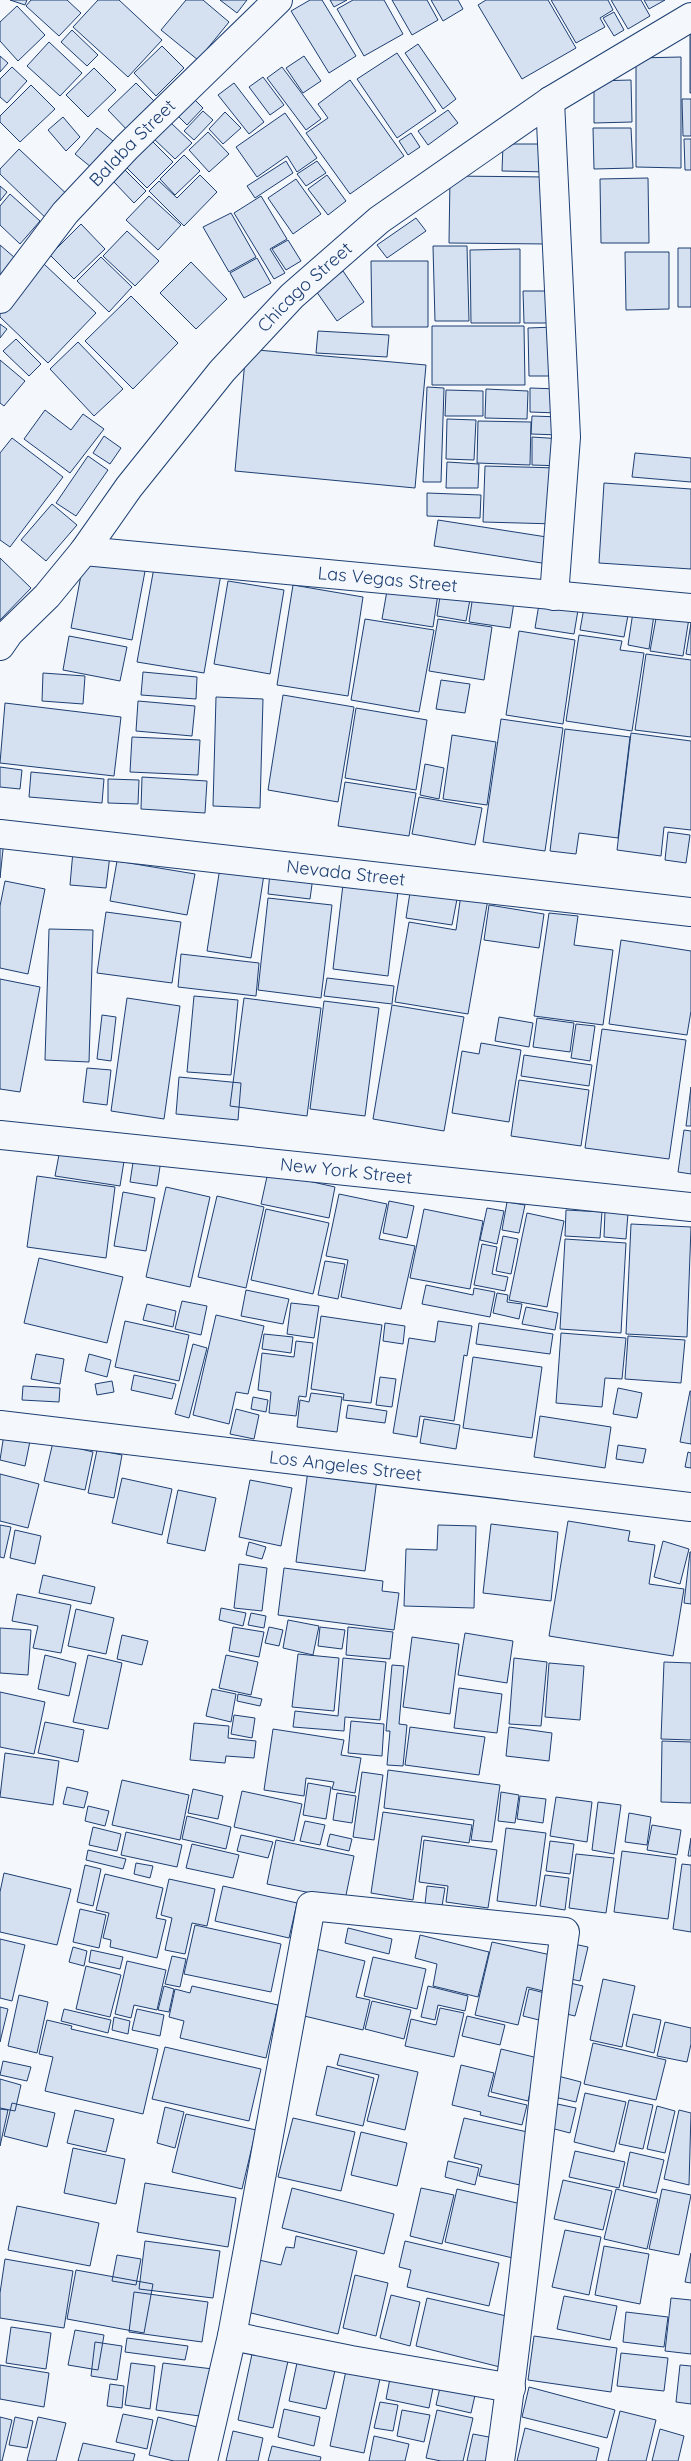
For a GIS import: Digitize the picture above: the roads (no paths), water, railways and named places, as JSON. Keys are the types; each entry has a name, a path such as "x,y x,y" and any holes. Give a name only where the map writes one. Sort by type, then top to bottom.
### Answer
{"street":[{"name":"Balaba Street","path":"0,299 65,213 126,147 278,0"},
{"name":"Chicago Street","path":"0,646 9,633 47,596 84,552 129,487 222,371 292,296 379,220 550,100 691,17"},
{"path":"550,100 566,437 554,596"},
{"name":"Las Vegas Street","path":"84,552 691,608"},
{"name":"Nevada Street","path":"0,834 691,912"},
{"name":"New York Street","path":"1,1139 691,1207"},
{"name":"Los Angeles Street","path":"0,1425 691,1507"},
{"path":"202,2461 232,2336 311,1906 565,1932 553,2015 511,2388 500,2461"},
{"path":"232,2336 351,2360 511,2388"}]}
